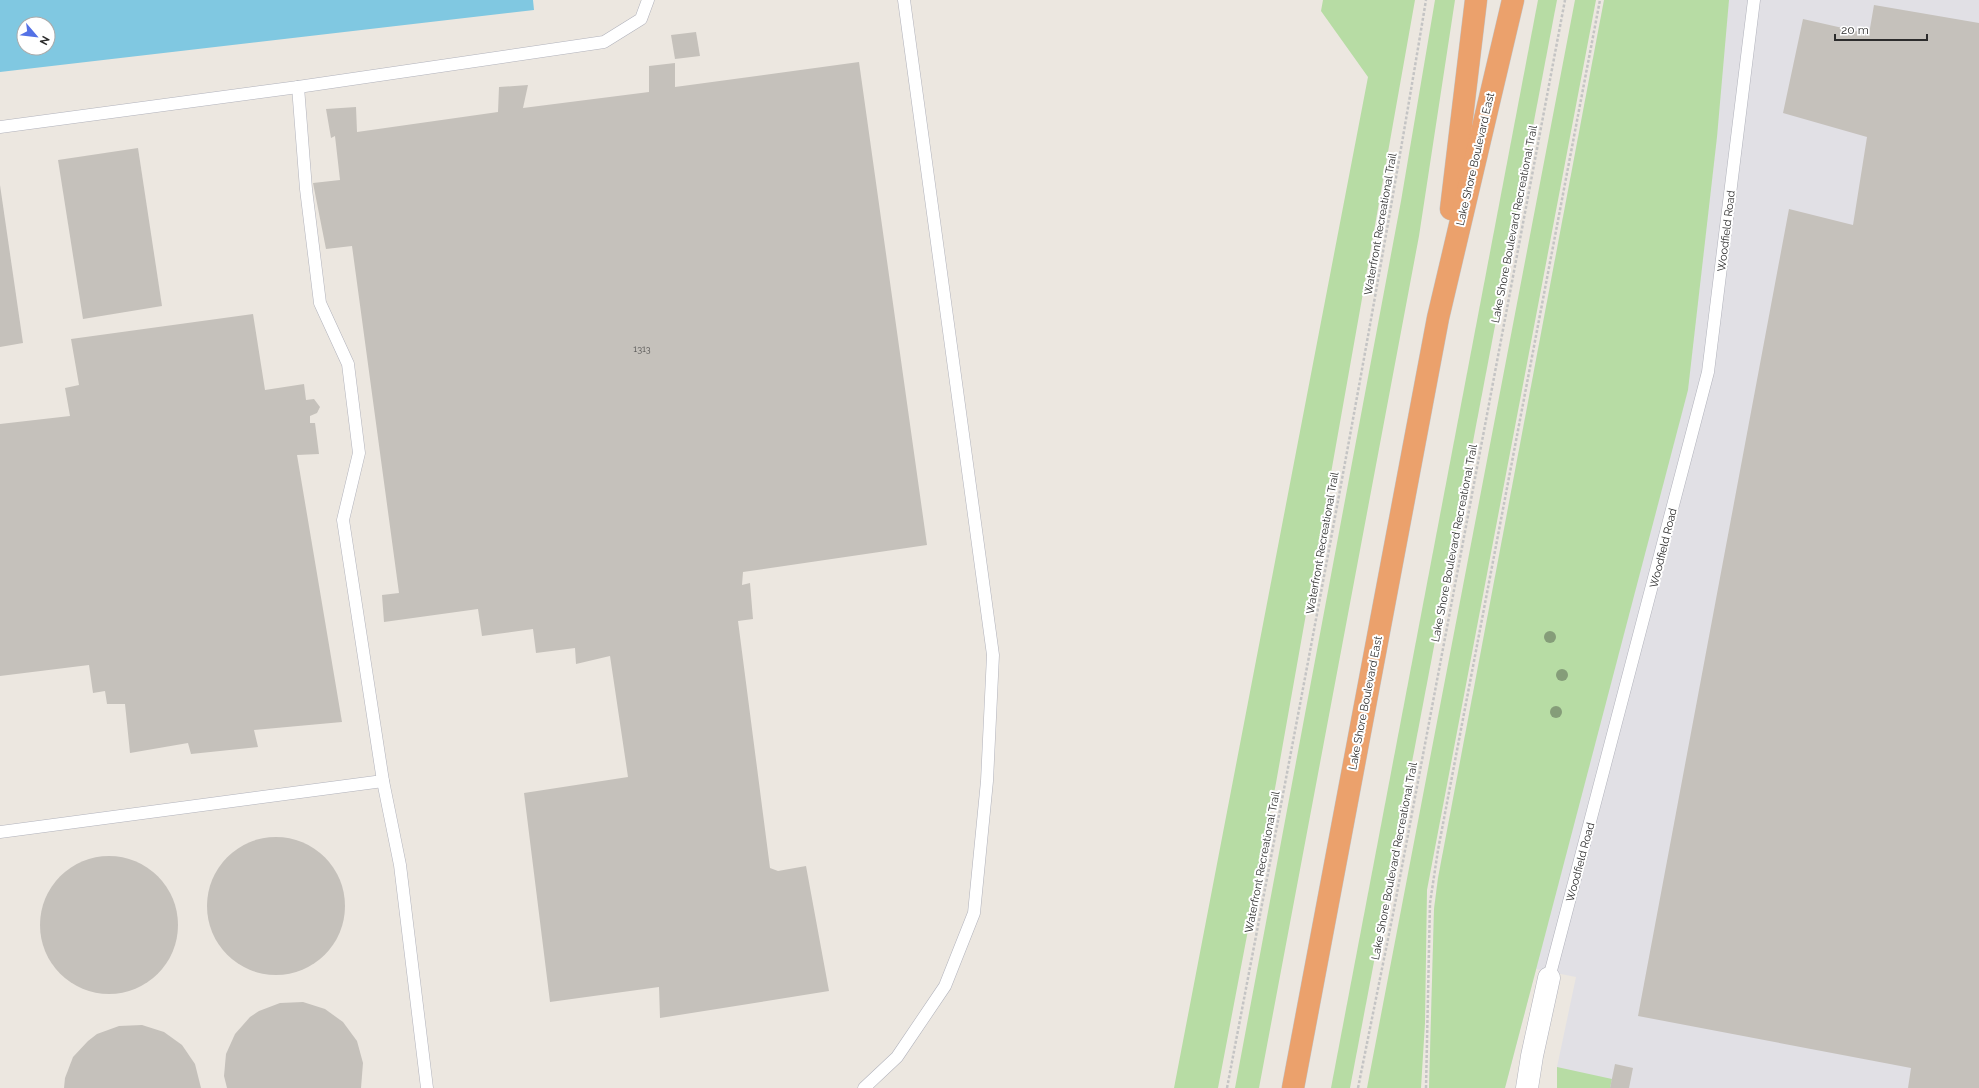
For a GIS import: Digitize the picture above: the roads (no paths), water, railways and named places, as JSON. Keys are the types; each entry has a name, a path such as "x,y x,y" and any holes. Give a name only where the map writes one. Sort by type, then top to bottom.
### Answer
{"highway":[{"name":"Lake Shore Boulevard East","path":"1438,318 1476,0"},
{"name":"Lake Shore Boulevard East","path":"1293,1088 1438,318 1513,0"}],"street":[{"name":"Woodfield Road","path":"1527,1088 1532,1056 1549,978"}],"lane":[{"path":"0,127 298,87 604,42 641,19 648,0"},
{"path":"864,1088 897,1057 945,986 974,913 987,781 993,655 904,0"},
{"name":"Woodfield Road","path":"1549,978 1708,372 1754,0"},
{"path":"298,87 306,189 320,303 348,364 358,438 359,453 343,520 383,781 400,865 427,1088"},
{"path":"0,832 383,781"}],"water":[{"path":"0,0 533,0 534,10 0,72"}]}
